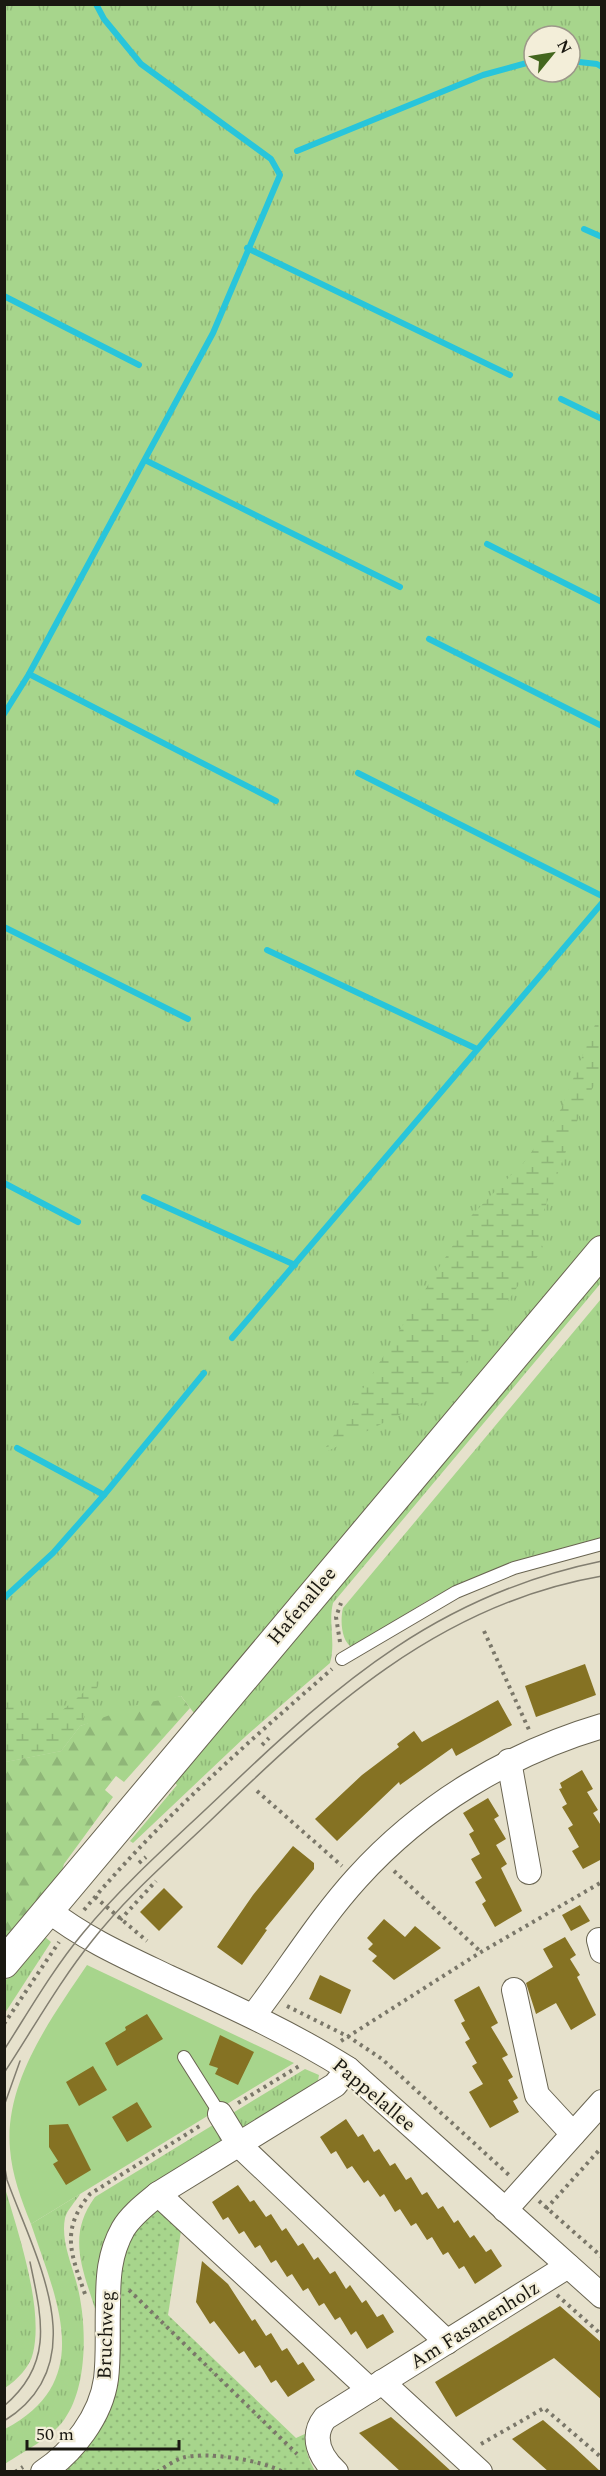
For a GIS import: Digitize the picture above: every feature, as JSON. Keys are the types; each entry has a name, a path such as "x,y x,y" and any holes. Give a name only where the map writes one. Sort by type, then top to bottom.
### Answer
{"street":[{"name":"Hafenallee","path":"4,1963 602,1251"},
{"path":"253,2016 356,1878 408,1828 438,1804 509,1761 538,1748 602,1726"},
{"path":"509,1761 529,1872"},
{"name":"Pappelallee","path":"48,1910 92,1941 253,2016 348,2069 602,2296"},
{"path":"514,1990 537,2095 573,2134"},
{"name":"Bruchweg","path":"43,2472 72,2447 87,2427 100,2400 106,2381 109,2270 112,2252 123,2228 158,2194 335,2085 348,2069"},
{"path":"505,2210 602,2102"},
{"path":"220,2114 239,2145 447,2342"},
{"path":"158,2194 376,2386 480,2472"},
{"name":"Am Fasanenholz","path":"336,2472 321,2454 317,2438 318,2426 325,2418 568,2266"}],"lane":[{"path":"342,1659 456,1592 514,1568 602,1544"},
{"path":"184,2057 220,2114"}],"path":[{"path":"156,1881 120,1920 95,1897 193,1792 342,1659 336,1617 341,1601"},
{"path":"484,1631 538,1748"},
{"path":"262,1745 269,1737"},
{"path":"257,1791 356,1878"},
{"path":"378,1856 481,1952"},
{"path":"139,1863 146,1857"},
{"path":"602,1882 481,1952 349,2037 382,2059 406,2079 602,2257"},
{"path":"4,2024 57,1944"},
{"path":"528,2230 602,2147"},
{"path":"109,2270 299,2455"},
{"path":"552,2291 602,2335"},
{"path":"462,2455 543,2408 602,2458"},
{"path":"157,2472 183,2458 222,2456 270,2464 284,2472"}],"green space":[{"path":"5,5 601,5 601,1237 197,1717 181,1696 80,1726 61,1751 5,1762"},
{"path":"601,1010 601,1075 585,1100 537,1229 543,1248 450,1389 322,1454 472,1215 526,1160 561,1109"},
{"path":"601,1271 601,1283 333,1603 330,1663 246,1736 133,1843 130,1841 177,1785 172,1780"},
{"path":"601,1299 601,1538 512,1564 460,1584 419,1606 353,1648 344,1636 343,1608"},
{"path":"102,1677 80,1726 61,1751 5,1762 5,1694 23,1712 59,1713"},
{"path":"181,1696 190,1708 124,1782 116,1776 105,1790 113,1797 64,1864 59,1882 5,1940 5,1762 61,1751 80,1726 140,1704"},
{"path":"45,1937 51,1942 5,2013 5,1981"},
{"path":"87,1965 294,2063 31,2224 11,2159 10,2124 15,2099 22,2075 33,2051 59,2006"},
{"path":"305,2069 319,2075 317,2086 148,2191 98,2319 80,2257 79,2242 86,2212 95,2197"},
{"path":"5,2188 28,2270 35,2314 35,2335 33,2353 29,2363 5,2388"},
{"path":"80,2194 66,2215 64,2226 67,2250 80,2296 84,2333 82,2371 78,2389 72,2406 58,2427 44,2439 5,2464 5,2429 34,2409 51,2387 60,2363 62,2337 58,2309 31,2224"},
{"path":"155,2207 181,2231 168,2315 296,2438 307,2433 307,2453 315,2471 60,2472 94,2432 120,2266 131,2237"}],"building":[{"path":"585,1664 596,1695 536,1717 525,1686"},
{"path":"498,1700 512,1725 456,1756 452,1748 400,1785 399,1782 337,1841 315,1819 362,1775 399,1747 397,1744 414,1731 422,1742"},
{"path":"582,1770 593,1789 587,1792 598,1810 593,1813 602,1827 602,1859 583,1869 572,1851 579,1847 568,1828 573,1825 562,1807 567,1804 559,1789 562,1788 560,1783"},
{"path":"488,1798 499,1816 494,1819 506,1839 496,1845 507,1864 501,1868 522,1911 495,1927 482,1904 486,1901 475,1882 482,1878 471,1859 480,1854 469,1834 474,1831 463,1813"},
{"path":"293,1846 314,1863 314,1869 265,1929 267,1930 242,1965 217,1947 253,1895"},
{"path":"164,1888 183,1907 159,1931 140,1912"},
{"path":"580,1905 590,1921 571,1931 562,1915"},
{"path":"384,1919 405,1937 415,1926 441,1948 394,1980 372,1961 377,1956 368,1949 373,1944 367,1938"},
{"path":"565,1937 576,1955 570,1959 580,1975 577,1977 596,2015 571,2030 556,2003 536,2014 526,1983 553,1967 543,1949"},
{"path":"320,1975 351,1990 341,2014 309,1999"},
{"path":"479,1986 498,2023 491,2027 508,2055 502,2058 513,2077 508,2080 518,2098 513,2101 519,2112 490,2128 469,2092 483,2084 472,2066 477,2063 465,2042 470,2039 461,2023 465,2021 454,2000"},
{"path":"147,2014 163,2039 117,2066 105,2043 126,2030 125,2027"},
{"path":"220,2035 254,2052 238,2085 215,2074 218,2068 209,2065"},
{"path":"93,2066 107,2090 79,2106 66,2082"},
{"path":"137,2102 152,2127 127,2142 112,2117"},
{"path":"346,2119 358,2137 363,2134 374,2152 379,2149 390,2166 395,2163 406,2180 411,2177 422,2195 427,2192 438,2209 443,2206 454,2223 458,2220 470,2238 474,2235 486,2252 491,2249 502,2266 475,2284 464,2266 459,2269 448,2252 443,2255 432,2237 427,2240 416,2223 411,2226 400,2209 395,2212 384,2194 380,2197 368,2180 364,2183 352,2166 347,2169 336,2151 331,2154 320,2137"},
{"path":"68,2124 91,2170 66,2185 53,2164 58,2161 49,2147 49,2125"},
{"path":"238,2185 250,2202 254,2200 266,2217 271,2214 282,2231 286,2228 298,2246 303,2243 314,2260 318,2257 330,2274 335,2271 346,2289 350,2285 362,2303 366,2300 377,2317 383,2314 394,2332 367,2349 356,2331 351,2335 340,2317 335,2320 324,2303 319,2306 308,2288 303,2291 292,2274 287,2277 276,2260 271,2263 260,2245 255,2248 244,2231 239,2234 228,2217 223,2220 212,2202"},
{"path":"202,2261 228,2284 252,2321 255,2319 266,2336 271,2333 282,2351 287,2348 298,2365 303,2362 315,2380 288,2397 276,2380 271,2383 260,2365 255,2368 244,2351 239,2354 214,2321 210,2324 196,2302"},
{"path":"560,2306 602,2343 602,2400 554,2358 456,2417 435,2382"},
{"path":"391,2417 452,2472 401,2472 359,2433"},
{"path":"543,2420 601,2472 549,2472 512,2439"}],"waterway":[{"path":"4,714 29,674 213,333 280,175 271,159 141,64 104,19 96,4"},
{"path":"582,62 602,67"},
{"path":"297,151 483,75 522,64"},
{"path":"584,229 602,237"},
{"path":"247,248 510,375"},
{"path":"4,296 139,365"},
{"path":"561,399 602,419"},
{"path":"145,460 400,587"},
{"path":"487,544 602,602"},
{"path":"429,639 602,726"},
{"path":"29,674 276,801"},
{"path":"358,773 602,896"},
{"path":"232,1338 602,903"},
{"path":"4,927 188,1019"},
{"path":"267,950 477,1049"},
{"path":"4,1183 78,1222"},
{"path":"144,1197 295,1265"},
{"path":"4,1598 53,1553 204,1373"},
{"path":"17,1448 104,1495"}],"tram line":[{"path":"4,2050 62,1961 116,1896 267,1752 351,1679 395,1648 442,1620 491,1596 544,1576 602,1561"},
{"path":"4,2073 68,1973 119,1909 252,1781 341,1703 387,1668 436,1637 488,1611 543,1590 602,1576"},
{"path":"4,2106 20,2061"},
{"path":"4,2163 7,2180 43,2275 51,2308 53,2340 48,2370 32,2397 4,2421"},
{"path":"4,2406 20,2390 31,2374 37,2357 40,2322 30,2262"}]}
